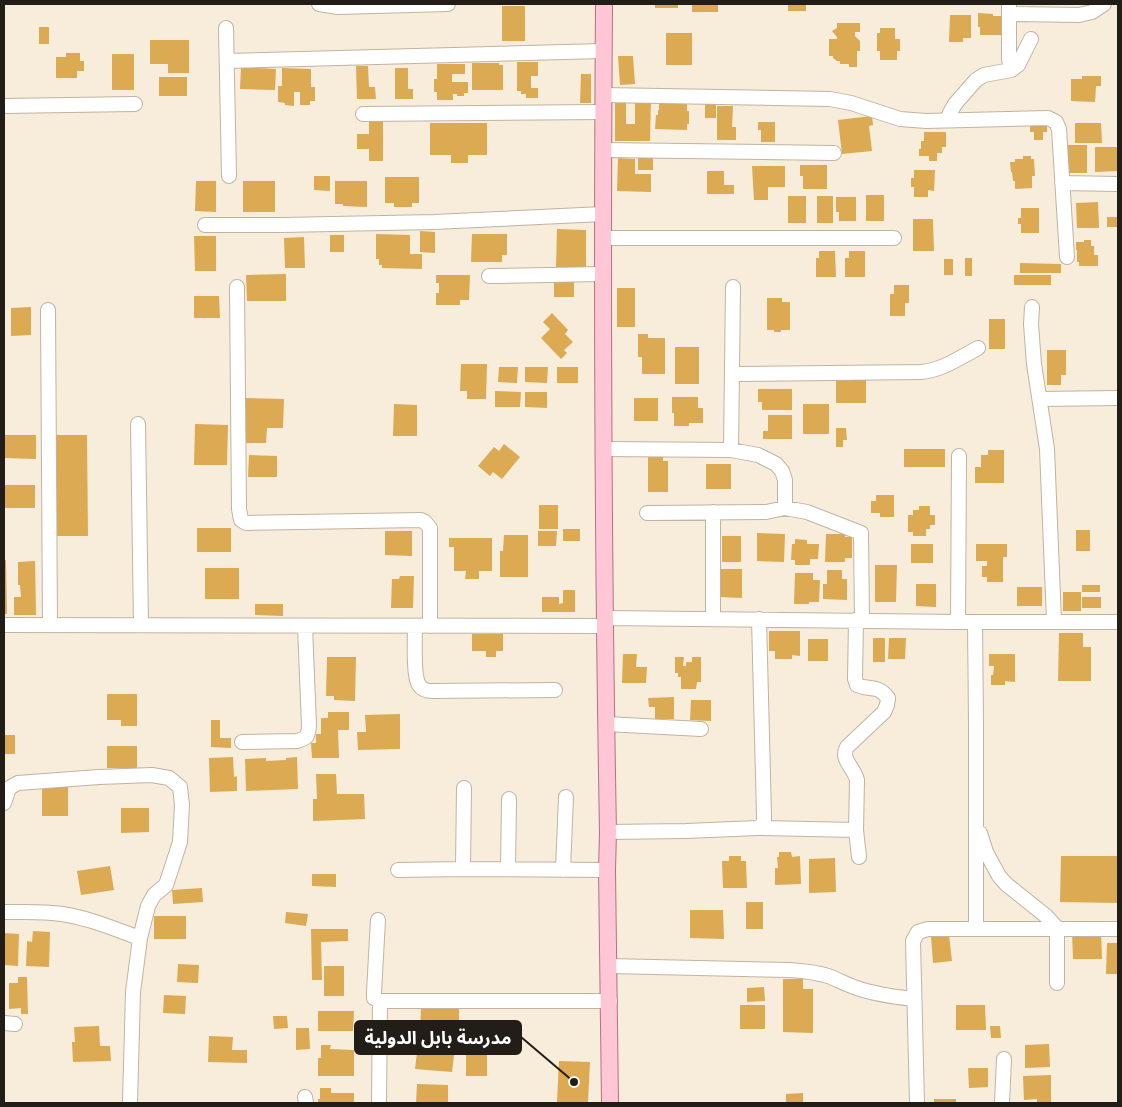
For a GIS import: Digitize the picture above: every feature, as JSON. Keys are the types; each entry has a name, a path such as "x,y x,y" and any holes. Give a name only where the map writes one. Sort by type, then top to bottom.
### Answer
{"main road":[{"path":"604,4 602,274 610,1103"}],"street":[{"path":"319,4 338,7 448,4"},
{"path":"1011,70 1009,59 1009,9 1086,14 1104,4"},
{"path":"226,28 229,176"},
{"path":"948,120 955,104 976,80 984,74 1011,70 1018,65 1032,39"},
{"path":"227,61 603,51"},
{"path":"603,95 830,100 851,102 900,119 926,121 1048,118 1056,122 1059,129 1067,256"},
{"path":"4,106 135,104"},
{"path":"363,114 603,112"},
{"path":"603,150 834,153"},
{"path":"1062,183 1118,184"},
{"path":"205,225 434,222 603,214"},
{"path":"603,238 894,238"},
{"path":"489,276 602,274"},
{"path":"237,286 239,509 241,520 246,523 421,520 426,522 430,528 430,626"},
{"path":"731,450 733,287"},
{"path":"1032,308 1031,324 1034,364 1048,449 1054,621"},
{"path":"48,310 50,625"},
{"path":"732,374 931,371 941,368 978,348"},
{"path":"1040,399 1118,398"},
{"path":"138,424 141,625"},
{"path":"603,449 731,450 758,455 767,458 782,471 785,480 785,508"},
{"path":"958,622 959,456"},
{"path":"647,513 766,512 785,508 807,512 861,533 859,620 855,679 857,685 877,689 888,698 884,712 844,752 845,758 855,773 857,780 856,830 859,856"},
{"path":"713,512 713,618"},
{"path":"4,625 430,626 713,618 958,622 1118,622"},
{"path":"758,828 764,823 759,619"},
{"path":"975,622 976,929"},
{"path":"242,742 297,741 305,738 308,733 305,626"},
{"path":"416,626 416,674 419,686 424,690 555,690"},
{"path":"606,724 701,729"},
{"path":"4,803 11,784 152,775 169,778 180,787 182,805 180,842 166,885 154,895 148,906 140,938 133,992 130,1103"},
{"path":"463,869 464,788"},
{"path":"563,870 566,796"},
{"path":"508,869 510,799"},
{"path":"975,815 981,839 999,876 1006,884 1046,916 1057,928 1057,983"},
{"path":"608,832 758,828 856,830"},
{"path":"398,870 607,870"},
{"path":"4,912 63,914 140,938"},
{"path":"378,920 374,998 380,1001 610,1000"},
{"path":"917,1103 913,941 918,932 928,929 1118,929"},
{"path":"609,966 798,970 822,974 869,992 891,997 914,999"},
{"path":"379,1103 380,1001"},
{"path":"1002,1103 1004,1058"}],"building":[{"path":"655,4 678,4 678,8 655,8"},
{"path":"692,4 718,4 718,12 692,12"},
{"path":"788,4 806,4 806,11 788,11"},
{"path":"502,6 525,6 525,41 502,41"},
{"path":"978,13 1001,16 1001,35 980,35"},
{"path":"950,15 971,15 971,38 963,38 963,42 949,42"},
{"path":"837,23 860,23 860,32 855,32 855,36 860,41 860,51 857,51 857,67 849,67 849,64 840,64 840,61 837,61 833,56 829,56 829,39 837,39 832,31 837,28"},
{"path":"39,27 49,27 49,44 39,44"},
{"path":"880,28 895,28 895,39 900,39 900,51 897,51 897,60 880,60 880,51 877,51 877,33 880,33"},
{"path":"666,33 692,33 692,65 666,65"},
{"path":"150,40 189,40 189,73 168,73 168,64 150,64"},
{"path":"66,53 80,53 80,61 84,61 84,71 77,71 77,78 56,78 56,57 66,57"},
{"path":"112,54 134,54 134,90 112,90"},
{"path":"618,56 633,56 635,84 620,85"},
{"path":"517,62 538,62 538,76 531,76 531,88 538,88 538,98 526,98 526,94 521,94 521,91 517,91"},
{"path":"472,63 499,63 499,65 503,65 503,90 472,90"},
{"path":"437,64 465,64 465,74 452,74 452,82 468,82 468,93 464,93 464,96 453,94 453,100 437,100 437,92 434,92 434,79 437,79"},
{"path":"356,66 368,66 369,87 375,87 376,99 357,99"},
{"path":"241,67 276,69 275,90 240,89"},
{"path":"282,68 311,69 311,87 315,87 315,101 310,101 310,105 300,105 300,92 294,92 294,106 278,102 278,86 282,86"},
{"path":"395,68 408,68 408,89 413,89 413,99 395,99"},
{"path":"581,74 591,74 591,103 580,103"},
{"path":"1082,76 1101,76 1101,86 1096,86 1095,102 1071,101 1071,79 1082,79"},
{"path":"159,77 187,77 187,96 159,96"},
{"path":"615,99 626,99 626,124 635,124 635,99 651,99 650,141 615,141"},
{"path":"659,101 687,104 689,124 687,124 687,130 655,129"},
{"path":"705,103 716,104 716,118 705,118"},
{"path":"717,106 733,106 732,127 736,127 736,140 717,140"},
{"path":"872,116 873,125 869,126 872,151 842,154 838,120"},
{"path":"369,118 383,118 383,161 369,161 369,149 357,149 357,134 369,134"},
{"path":"758,122 775,122 775,142 761,142 761,130 758,130"},
{"path":"1030,122 1047,122 1047,132 1043,132 1043,140 1034,140 1034,132 1030,132"},
{"path":"430,123 487,123 487,155 468,155 468,163 451,163 451,155 430,155"},
{"path":"1075,123 1101,123 1102,143 1075,143"},
{"path":"924,132 946,132 946,147 942,147 942,153 937,153 937,161 929,161 929,156 919,156 921,141 924,141"},
{"path":"1067,145 1087,145 1087,173 1067,173"},
{"path":"1095,147 1118,147 1118,171 1095,172"},
{"path":"638,156 653,156 653,170 638,170"},
{"path":"1023,156 1031,156 1031,159 1034,159 1035,176 1032,176 1032,188 1015,189 1010,162 1015,162 1015,159 1023,159"},
{"path":"618,158 635,159 635,174 651,174 651,192 617,191"},
{"path":"800,165 827,165 827,189 803,189 803,176 800,176"},
{"path":"752,166 785,166 785,187 768,187 768,200 754,200"},
{"path":"914,170 935,170 934,191 928,190 928,197 914,197 914,187 911,187 911,178 914,178"},
{"path":"707,171 724,171 724,185 734,185 734,194 707,194"},
{"path":"314,176 330,176 330,191 314,190"},
{"path":"385,177 419,177 419,203 412,203 412,207 394,207 394,203 385,203"},
{"path":"196,181 216,181 216,212 195,211"},
{"path":"243,181 275,181 275,212 243,212"},
{"path":"335,181 367,181 367,207 335,204"},
{"path":"866,195 884,195 884,221 866,221"},
{"path":"788,196 806,196 806,223 788,223"},
{"path":"817,196 833,196 833,223 817,223"},
{"path":"836,197 856,197 856,221 839,221 839,212 836,212"},
{"path":"1098,202 1099,228 1077,228 1076,203"},
{"path":"1021,208 1039,208 1039,233 1021,233 1021,224 1018,224 1018,218 1021,218"},
{"path":"1107,217 1118,217 1118,227 1107,227"},
{"path":"913,219 933,219 934,251 913,251"},
{"path":"557,229 586,230 586,268 556,268"},
{"path":"420,231 435,232 435,253 420,252"},
{"path":"376,234 410,235 410,254 422,254 422,269 382,268 382,265 379,265 379,259 376,259"},
{"path":"472,234 507,234 507,255 502,255 502,262 471,262"},
{"path":"330,235 344,235 344,252 330,252"},
{"path":"194,236 216,236 216,271 195,271"},
{"path":"304,237 305,268 285,268 284,238"},
{"path":"1084,240 1091,240 1091,246 1094,246 1094,255 1098,255 1098,266 1079,266 1076,242 1084,242"},
{"path":"819,251 835,251 836,277 816,277 816,258 819,258"},
{"path":"849,251 865,251 865,277 845,277 845,258 849,258"},
{"path":"965,258 972,258 972,276 965,276"},
{"path":"944,259 953,259 953,275 944,275"},
{"path":"1020,263 1061,264 1061,273 1020,273"},
{"path":"286,274 286,301 247,301 246,275"},
{"path":"436,275 470,275 469,300 460,300 460,305 436,305 436,293 439,293 439,283 436,283"},
{"path":"1014,275 1051,275 1051,285 1014,285"},
{"path":"554,279 574,279 574,297 554,297"},
{"path":"894,285 909,285 909,303 905,303 905,316 890,316 890,294 894,294"},
{"path":"617,288 635,288 635,327 617,327"},
{"path":"194,296 219,296 220,318 194,318"},
{"path":"767,298 782,298 782,302 790,302 790,330 774,332 774,330 767,330"},
{"path":"31,307 31,335 11,336 11,308"},
{"path":"552,313 568,330 565,334 573,342 564,350 567,353 561,359 541,338 550,329 543,322"},
{"path":"989,319 1005,319 1005,349 989,349"},
{"path":"638,334 648,334 648,338 665,338 665,374 642,374 642,357 638,357"},
{"path":"675,347 699,347 699,384 675,384"},
{"path":"1047,350 1066,350 1066,375 1061,375 1061,385 1047,385"},
{"path":"461,364 487,364 486,399 467,399 467,391 460,391"},
{"path":"499,367 518,367 517,383 498,382"},
{"path":"525,367 548,367 547,383 525,382"},
{"path":"557,367 578,367 578,383 557,383"},
{"path":"836,380 866,380 866,403 836,403"},
{"path":"758,389 792,389 792,410 762,410 762,402 758,402"},
{"path":"495,391 521,392 520,407 495,407"},
{"path":"525,392 547,392 547,408 525,407"},
{"path":"672,397 698,397 698,408 703,408 703,423 689,423 689,426 674,426"},
{"path":"244,398 284,399 283,428 267,428 266,443 243,443"},
{"path":"634,398 658,398 658,421 634,421"},
{"path":"394,404 417,405 417,436 393,436"},
{"path":"803,404 829,404 829,434 803,434"},
{"path":"768,415 792,415 792,439 763,439 763,431 768,431"},
{"path":"195,424 228,425 227,465 194,465"},
{"path":"836,428 846,428 847,440 843,440 843,447 836,447"},
{"path":"5,435 36,435 36,459 4,458"},
{"path":"53,435 87,435 88,536 54,536"},
{"path":"504,444 520,457 502,479 493,472 490,476 478,466 494,447 499,451"},
{"path":"904,449 945,449 945,467 904,467"},
{"path":"988,450 1004,450 1004,483 975,483 975,467 981,467 981,455 988,455"},
{"path":"249,455 277,456 277,477 248,477"},
{"path":"648,456 663,456 663,461 668,461 668,492 648,492"},
{"path":"706,464 731,464 731,489 706,489"},
{"path":"4,485 35,485 35,508 4,508"},
{"path":"876,495 894,495 894,517 880,517 880,513 871,513 871,501 876,501"},
{"path":"539,505 558,505 558,529 539,529"},
{"path":"919,506 930,506 930,515 935,515 935,525 930,525 930,529 926,529 926,536 913,536 913,532 908,532 908,515 913,515 913,510 919,510"},
{"path":"197,528 231,528 231,552 197,552"},
{"path":"563,529 580,529 580,541 563,541"},
{"path":"1076,530 1090,530 1090,551 1076,551"},
{"path":"385,531 412,531 412,556 385,555"},
{"path":"538,531 557,531 556,546 538,546"},
{"path":"757,533 785,534 784,562 757,561"},
{"path":"826,534 845,534 845,537 852,537 852,558 845,558 845,562 825,562"},
{"path":"504,535 528,535 528,577 500,577 500,551 503,551"},
{"path":"722,536 741,536 741,562 722,562"},
{"path":"449,538 492,538 492,571 479,571 479,579 465,579 466,571 454,571 454,547 449,547"},
{"path":"795,539 807,540 807,544 819,544 818,559 810,559 810,565 795,565 795,560 791,560 792,544 795,544"},
{"path":"911,544 933,544 933,563 911,563"},
{"path":"976,544 1007,544 1007,557 1003,557 1003,582 987,582 987,577 982,577 982,566 987,566 987,561 976,561"},
{"path":"4,560 6,560 7,614 4,614"},
{"path":"35,561 36,615 14,615 14,597 21,597 20,585 18,585 18,562"},
{"path":"875,565 897,565 896,602 875,602"},
{"path":"205,568 239,568 239,599 205,599"},
{"path":"719,569 742,569 742,598 718,597"},
{"path":"827,570 842,570 842,579 847,579 847,600 823,599 823,584 827,584"},
{"path":"795,573 813,573 813,580 820,580 819,602 794,604"},
{"path":"400,576 414,576 413,608 391,608 392,579 399,579"},
{"path":"916,584 936,584 936,607 916,606"},
{"path":"1082,585 1100,585 1100,592 1082,592"},
{"path":"1017,587 1042,587 1042,606 1017,606"},
{"path":"563,590 575,590 575,612 542,612 542,597 559,597 559,604 563,603"},
{"path":"1063,592 1081,592 1081,611 1063,611"},
{"path":"1082,597 1101,597 1101,608 1082,608"},
{"path":"255,604 283,604 283,616 255,615"},
{"path":"769,631 800,631 800,656 792,655 792,659 775,659 775,651 769,651"},
{"path":"1059,633 1083,633 1083,647 1091,647 1091,681 1058,681"},
{"path":"472,634 503,634 503,651 496,651 496,657 486,657 486,651 472,651"},
{"path":"873,638 885,638 885,662 873,662"},
{"path":"889,638 906,638 905,659 888,659"},
{"path":"808,639 828,639 828,661 808,661"},
{"path":"623,654 637,654 636,667 647,667 646,683 622,683"},
{"path":"989,654 1015,654 1015,682 1005,681 1005,685 991,685 991,675 993,675 994,666 989,666"},
{"path":"327,657 356,657 355,701 334,700 334,696 326,696"},
{"path":"675,657 684,657 683,666 686,666 686,662 692,662 692,657 701,657 701,682 697,682 696,689 681,689 681,677 678,677 678,673 675,673"},
{"path":"107,694 137,694 137,726 121,726 121,720 107,720"},
{"path":"674,697 674,719 655,719 655,707 649,707 648,698"},
{"path":"691,700 711,700 711,721 690,720"},
{"path":"328,712 349,712 349,730 338,730 339,758 312,758 311,743 316,743 316,734 321,734 321,718 328,718"},
{"path":"400,714 400,749 358,750 357,732 366,732 365,715"},
{"path":"211,720 220,720 220,738 231,738 231,748 211,747"},
{"path":"4,735 15,735 15,754 4,754"},
{"path":"107,746 137,746 137,768 107,768"},
{"path":"233,757 234,777 237,776 237,791 210,792 209,758"},
{"path":"297,757 298,789 246,791 245,759 266,758 266,761 286,760 286,758"},
{"path":"316,774 336,774 337,794 364,794 365,819 313,821 313,799 317,799"},
{"path":"42,786 68,787 68,816 42,816"},
{"path":"121,808 149,808 149,832 121,833"},
{"path":"779,852 791,852 792,857 800,856 801,884 775,885 775,868 778,868 777,857 779,857"},
{"path":"729,856 741,856 741,861 746,861 747,888 723,888 722,861 729,861"},
{"path":"1061,856 1118,856 1118,903 1060,902"},
{"path":"835,858 836,892 809,893 809,859"},
{"path":"110,866 114,890 81,895 77,871"},
{"path":"312,874 336,874 336,887 312,886"},
{"path":"202,888 203,902 173,904 172,890"},
{"path":"746,902 763,902 763,929 746,929"},
{"path":"690,910 723,910 724,939 690,938"},
{"path":"286,912 308,914 306,926 285,923"},
{"path":"154,916 186,916 186,939 154,939"},
{"path":"311,929 348,929 348,941 321,942 322,980 312,980"},
{"path":"33,931 50,932 49,967 26,966 27,941 32,942"},
{"path":"1072,932 1101,932 1102,959 1073,959"},
{"path":"4,933 19,934 18,966 4,965"},
{"path":"949,935 952,961 933,963 931,936"},
{"path":"1107,943 1118,943 1118,974 1106,974"},
{"path":"178,964 199,965 198,983 177,982"},
{"path":"324,966 344,966 344,996 324,996"},
{"path":"18,977 27,977 28,1014 21,1014 21,1008 9,1009 9,983 18,983"},
{"path":"783,979 803,979 803,989 813,989 813,1033 783,1032"},
{"path":"764,987 765,1001 747,1002 747,988"},
{"path":"164,995 186,996 185,1014 163,1013"},
{"path":"740,1005 765,1005 765,1029 740,1029"},
{"path":"956,1005 985,1005 986,1030 956,1030"},
{"path":"421,1008 459,1009 459,1033 420,1032"},
{"path":"318,1011 354,1011 353,1031 318,1031"},
{"path":"273,1016 287,1016 288,1028 274,1029"},
{"path":"99,1026 100,1046 110,1046 111,1061 73,1062 72,1042 75,1042 74,1027"},
{"path":"990,1026 1000,1026 1001,1038 991,1038"},
{"path":"296,1028 309,1028 310,1049 296,1050"},
{"path":"209,1036 233,1037 232,1050 247,1050 247,1063 208,1062"},
{"path":"418,1044 455,1047 452,1072 415,1069"},
{"path":"1049,1044 1050,1067 1025,1068 1025,1045"},
{"path":"321,1045 331,1045 330,1049 354,1050 354,1076 318,1076 318,1058 321,1058"},
{"path":"466,1046 487,1046 487,1076 466,1076"},
{"path":"559,1061 590,1062 588,1102 557,1102"},
{"path":"968,1068 988,1068 988,1087 969,1088"},
{"path":"1051,1075 1051,1103 1037,1103 1037,1099 1024,1100 1023,1076"},
{"path":"417,1084 448,1085 448,1103 416,1103"},
{"path":"320,1088 331,1088 331,1093 354,1093 354,1103 318,1103"},
{"path":"803,1093 803,1103 786,1103 786,1094"},
{"path":"934,1099 956,1099 956,1103 934,1103"}],"place":[{"name":"مدرسة بابل الدولية","path":"574,1082"}]}
